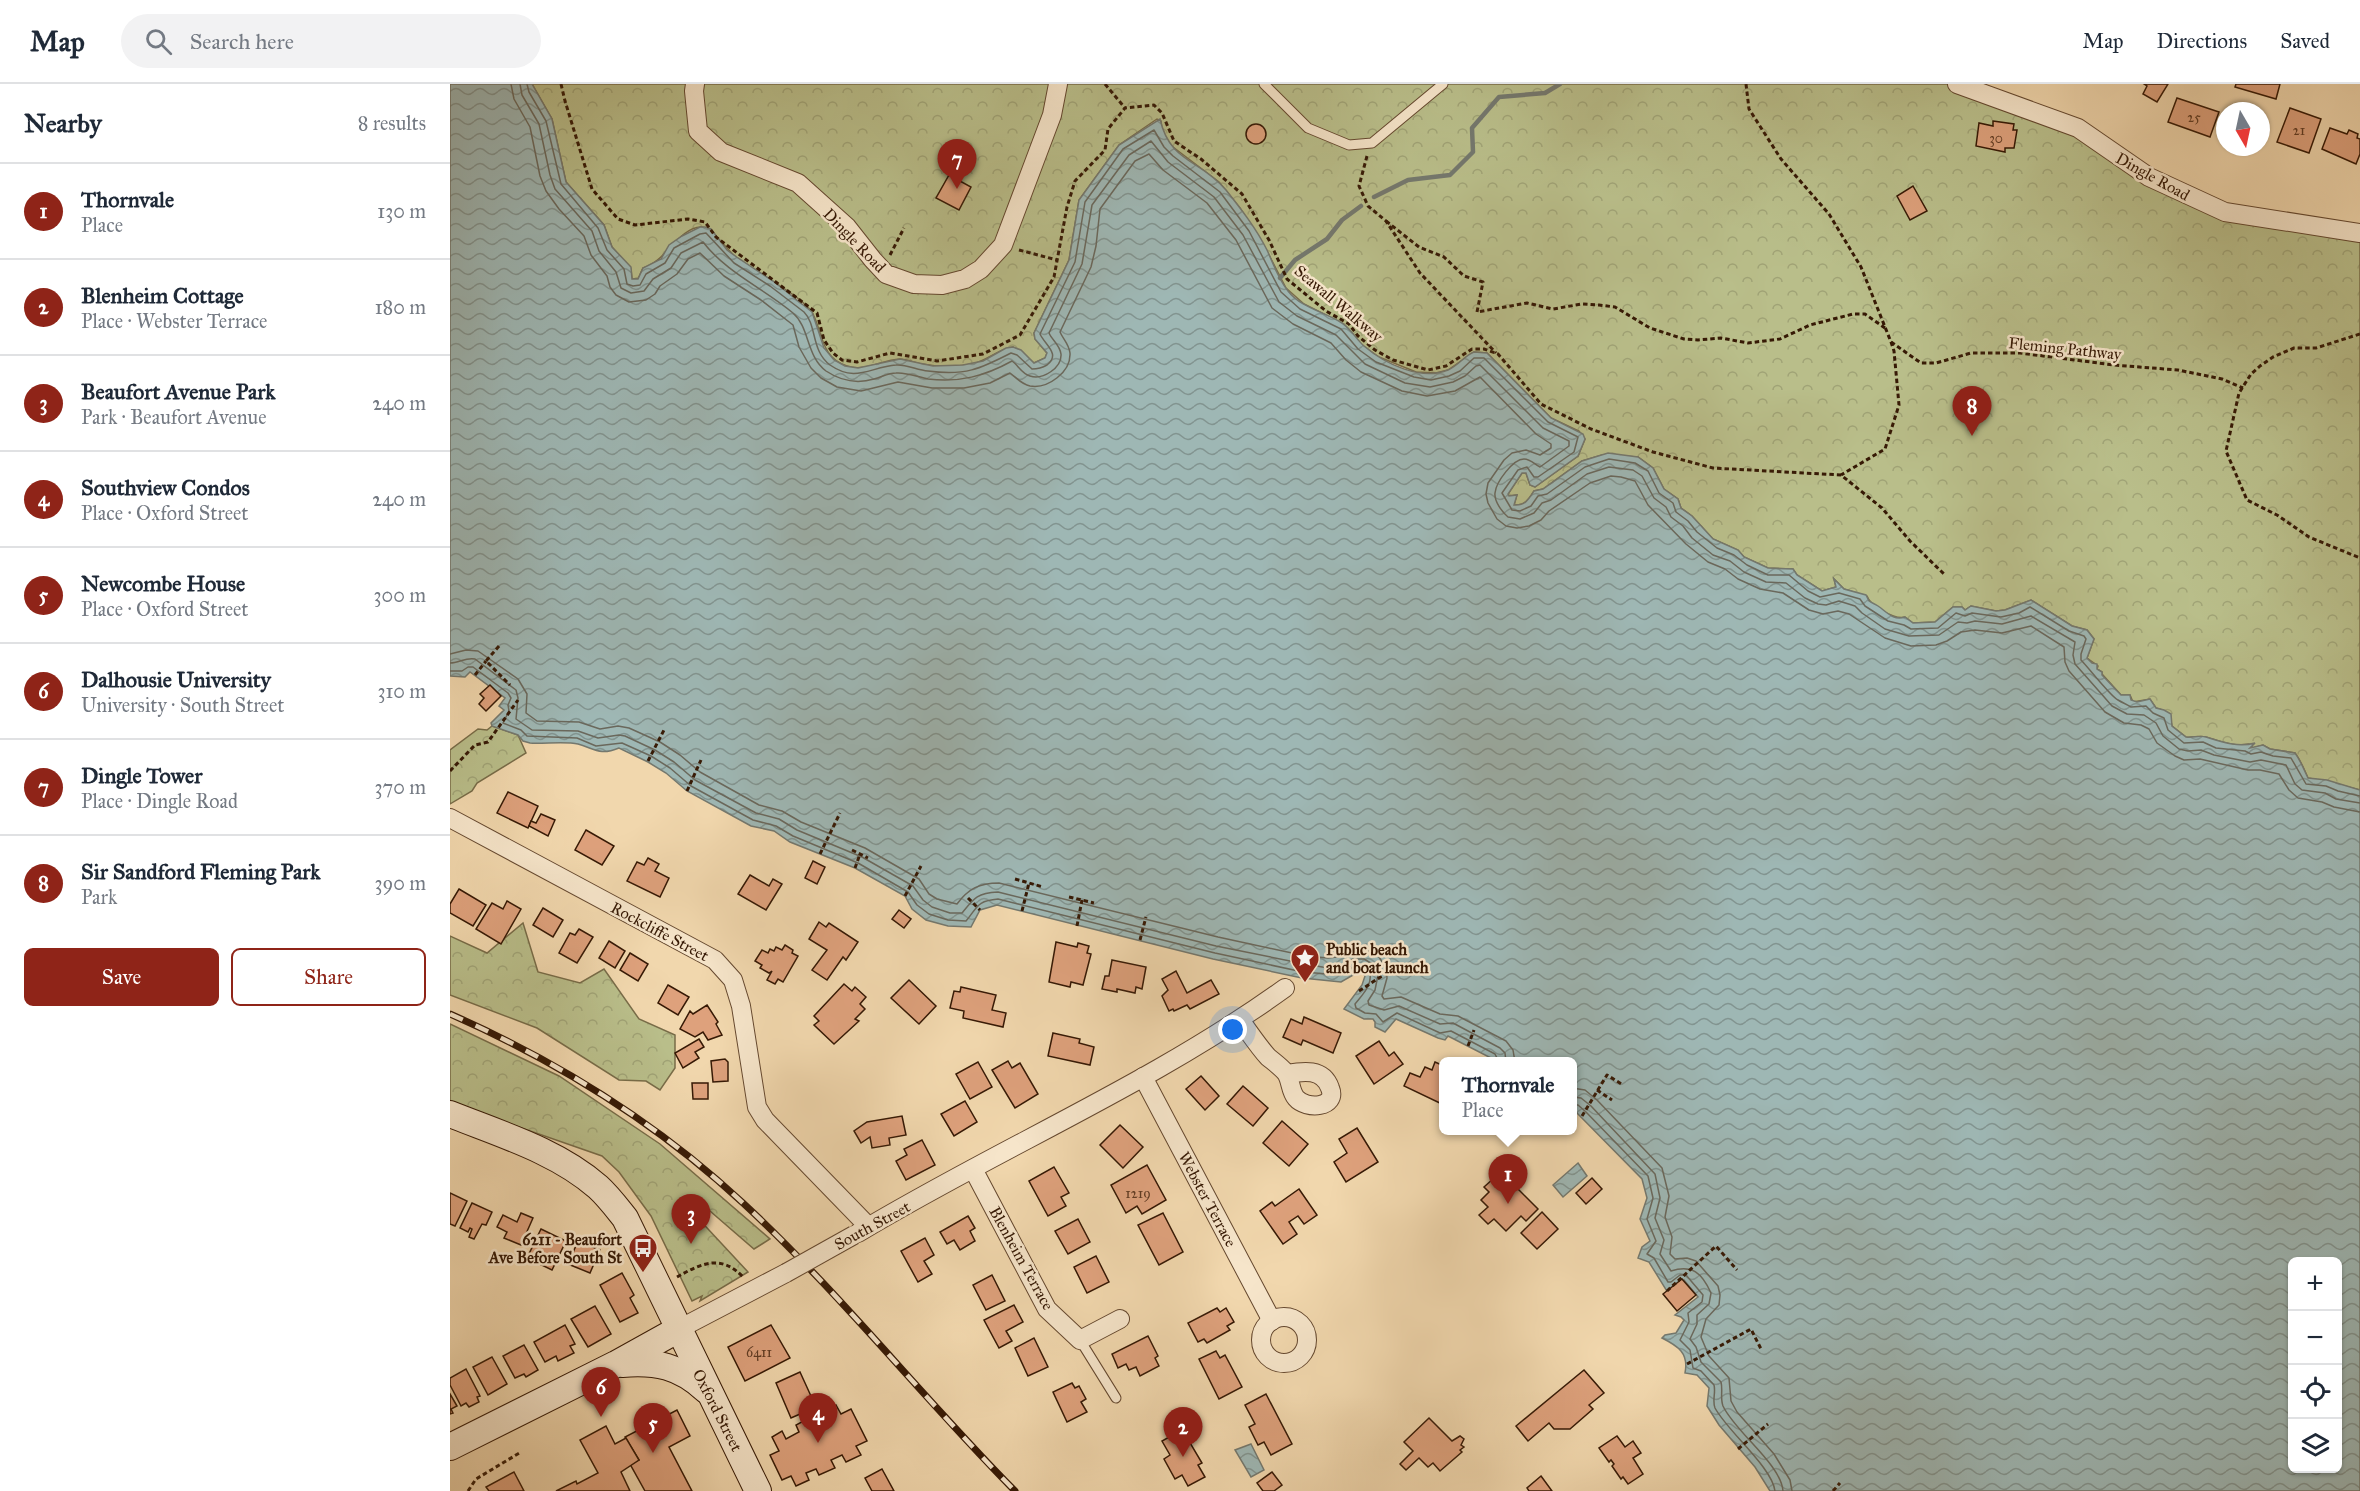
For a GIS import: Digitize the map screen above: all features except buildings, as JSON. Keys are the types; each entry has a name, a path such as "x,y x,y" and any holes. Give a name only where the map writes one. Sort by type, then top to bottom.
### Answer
{"main road":[{"name":"Oxford Street","path":"450,1114 536,1148 576,1171 599,1187 625,1218 758,1491"},
{"name":"South Street","path":"450,1447 616,1364 679,1329"},
{"path":"616,1364 649,1362 679,1371 693,1378 711,1394"}],"street":[{"name":"Dingle Road","path":"695,84 698,131 721,152 798,183 847,227 886,274 914,284 942,285 965,279 981,269 1003,245 1052,115 1058,84"},
{"name":"Dingle Road","path":"1958,84 2078,128 2148,177 2225,212 2360,233"},
{"name":"Rockcliffe Street","path":"450,818 715,960 733,980 741,1006 757,1107 765,1120 861,1231"},
{"name":"South Street","path":"679,1329 786,1273 1143,1077 1240,1020 1285,988"},
{"path":"1240,1020 1267,1056 1287,1074"},
{"name":"Webster Terrace","path":"1143,1077 1272,1321"},
{"name":"Blenheim Terrace","path":"973,1169 1047,1309 1080,1340"},
{"path":"1080,1340 1120,1319"}],"lane":[{"path":"1264,84 1308,128 1348,145 1372,143 1443,84"},
{"name":"Blenheim Terrace","path":"1080,1340 1116,1398"}],"path":[{"path":"561,84 592,189 618,219 635,225 688,219 705,222 716,237 817,313 824,340 833,353 843,360 856,362 890,353 937,361 983,354 1020,335 1054,277 1067,207 1075,181 1105,150 1107,129 1125,108 1105,84"},
{"path":"1386,221 1420,273 1498,354 1541,404 1591,429 1653,452 1713,468 1841,475 1885,449 1899,405 1894,351 1861,267 1829,214 1781,159 1749,109 1746,84"},
{"name":"Seawall Walkway","path":"1125,108 1154,105 1162,113 1174,141 1202,159 1242,194 1269,240 1287,279 1326,311 1349,324 1358,336 1375,350 1393,360 1428,370 1446,366 1472,349 1484,349 1498,354"},
{"path":"1372,143 1359,186 1368,207 1419,248 1444,257 1464,276 1483,282 1477,312 1527,303 1553,309 1582,304 1599,305 1615,307 1650,328 1684,339 1721,338 1748,343 1780,339 1810,326 1853,314 1864,314 1885,328"},
{"path":"882,269 904,228"},
{"path":"1003,245 1057,260"},
{"path":"2360,334 2316,348 2294,348 2273,357 2251,374 2239,393 2226,451 2247,500 2277,515 2309,537 2360,558"},
{"name":"Fleming Pathway","path":"1891,342 1921,363 1936,363 1971,353 2020,353 2178,370 2222,379 2243,388"},
{"path":"1841,475 1882,508 1910,541 1945,575"},
{"path":"475,675 499,646"},
{"path":"486,661 510,685"},
{"path":"450,771 475,745 488,742 518,699"},
{"path":"648,762 664,730"},
{"path":"687,791 701,760"},
{"path":"820,854 840,813"},
{"path":"852,850 868,858"},
{"path":"855,868 860,854"},
{"path":"905,897 921,866"},
{"path":"1016,879 1042,887"},
{"path":"1022,911 1029,883"},
{"path":"1070,897 1094,903"},
{"path":"968,898 980,910"},
{"path":"1077,926 1082,900"},
{"path":"1140,940 1146,917"},
{"path":"1359,991 1385,974"},
{"path":"1468,1046 1474,1030"},
{"path":"1582,1116 1607,1075 1623,1084"},
{"path":"1597,1090 1612,1100"},
{"path":"1667,1291 1716,1246 1737,1270"},
{"path":"675,1277 716,1261 729,1265 742,1276 752,1291"},
{"path":"1687,1364 1751,1329 1761,1349"},
{"path":"1738,1449 1768,1424"},
{"path":"468,1491 476,1479 521,1452"},
{"path":"1833,1491 1840,1483"}],"green space":[{"path":"532,84 1976,84 2018,102 2182,196 2360,234 2360,790 2308,778 2295,753 2270,749 2263,745 2253,748 2249,744 2232,744 2204,736 2186,737 2172,726 2168,714 2156,708 2150,699 2133,702 2130,695 2121,695 2097,669 2098,666 2087,658 2094,639 2087,630 2072,626 2031,600 1996,611 1971,606 1965,610 1962,607 1953,607 1935,622 1913,623 1905,617 1883,611 1867,596 1844,589 1834,579 1836,587 1822,591 1797,575 1793,569 1768,568 1744,557 1738,550 1713,539 1692,516 1681,508 1678,499 1664,489 1653,468 1638,457 1602,455 1582,461 1543,489 1534,491 1524,503 1514,505 1517,495 1509,496 1508,494 1522,473 1526,473 1530,485 1535,487 1578,456 1585,439 1579,431 1551,418 1487,353 1474,352 1448,370 1436,373 1416,372 1379,357 1362,345 1344,324 1304,304 1286,288 1266,249 1240,208 1219,182 1169,144 1162,130 1161,121 1157,119 1119,145 1079,200 1069,260 1034,333 1035,339 1047,353 1045,358 1034,363 1013,347 966,365 934,366 900,359 860,368 847,366 833,358 824,346 814,316 802,301 738,259 706,228 701,227 685,233 659,259 643,268 638,279 632,279 631,269 612,247 604,225 566,182 552,119"},
{"path":"492,726 518,735 526,753 477,783 472,791 450,804 450,750 478,729 487,730"},
{"path":"523,923 538,972 580,983 604,969 639,1019 675,1035 675,1068 660,1090 646,1081 619,1080 537,1028 450,995 450,936 487,953"},
{"path":"450,1024 559,1076 660,1144 770,1239 754,1249 703,1205 695,1215 748,1272 700,1301 702,1296 692,1301 651,1216 619,1172 602,1156 450,1103"}],"water":[{"path":"450,84 532,84 552,119 566,182 604,225 612,247 631,267 632,279 638,279 643,268 661,259 669,245 682,236 700,227 711,229 727,250 773,281 812,312 824,348 834,360 845,366 858,368 900,359 933,366 963,365 983,361 1006,348 1013,347 1021,350 1034,363 1045,358 1047,353 1035,339 1034,333 1069,260 1079,200 1119,145 1160,119 1165,133 1178,153 1216,180 1237,204 1263,242 1284,286 1293,297 1306,306 1342,323 1373,353 1404,369 1438,373 1452,368 1474,352 1487,353 1551,418 1583,434 1585,439 1578,456 1535,487 1530,485 1526,473 1522,473 1508,494 1509,496 1517,495 1514,505 1524,503 1534,491 1543,489 1582,461 1608,453 1638,457 1653,468 1664,489 1678,499 1681,508 1692,516 1713,539 1738,550 1744,557 1768,568 1793,569 1797,575 1822,591 1836,587 1834,579 1844,589 1866,595 1869,601 1890,615 1897,618 1905,617 1913,623 1935,622 1953,607 1962,607 1965,610 1971,606 1996,611 2031,600 2072,626 2087,630 2094,639 2087,658 2097,664 2097,669 2102,672 2102,675 2121,695 2130,695 2131,700 2137,702 2150,699 2156,708 2171,714 2172,726 2186,737 2204,736 2236,745 2255,743 2250,748 2263,745 2270,749 2295,753 2308,778 2327,780 2360,790 2360,1491 1770,1491 1755,1467 1719,1425 1707,1406 1709,1388 1697,1375 1685,1373 1684,1355 1673,1344 1662,1338 1665,1335 1676,1333 1684,1320 1675,1315 1698,1297 1684,1280 1668,1293 1649,1262 1638,1258 1642,1247 1650,1241 1640,1219 1647,1198 1642,1179 1577,1113 1577,1057 1489,1057 1448,1036 1445,1040 1438,1038 1396,1019 1385,1032 1375,1027 1373,1019 1364,1019 1344,1009 1362,985 1365,976 1360,971 1341,982 1302,978 1213,959 997,905 980,910 971,927 948,926 926,920 912,909 905,896 855,868 790,842 774,831 751,826 687,791 666,773 648,762 619,748 602,752 573,743 530,743 523,741 518,735 492,726 491,723 504,710 499,706 505,698 470,672 465,677 450,676"},
{"path":"1578,1163 1587,1176 1563,1197 1553,1185"},
{"path":"1251,1444 1264,1470 1251,1477 1235,1450"}],"waterway":[{"path":"1374,197 1408,180 1450,175 1473,152 1472,128 1499,97 1545,93 1560,84"},
{"path":"1280,278 1295,260 1327,239 1342,220 1361,206"}],"railway":[{"path":"450,1014 490,1032 567,1073 641,1120 710,1174 779,1237 1015,1491"}],"place":[{"name":"Dingle Tower","path":"957,189"},
{"name":"Sir Sandford Fleming Park","path":"1972,436"},
{"name":"Public beach and boat launch","path":"1305,984"},
{"name":"Thornvale","path":"1508,1204"},
{"name":"Beaufort Avenue Park","path":"691,1244"},
{"name":"6211 - Beaufort Ave Before South St","path":"643,1274"},
{"name":"Dalhousie University","path":"601,1417"},
{"name":"Southview Condos","path":"818,1443"},
{"name":"Newcombe House","path":"653,1453"},
{"name":"Blenheim Cottage","path":"1183,1457"}]}
